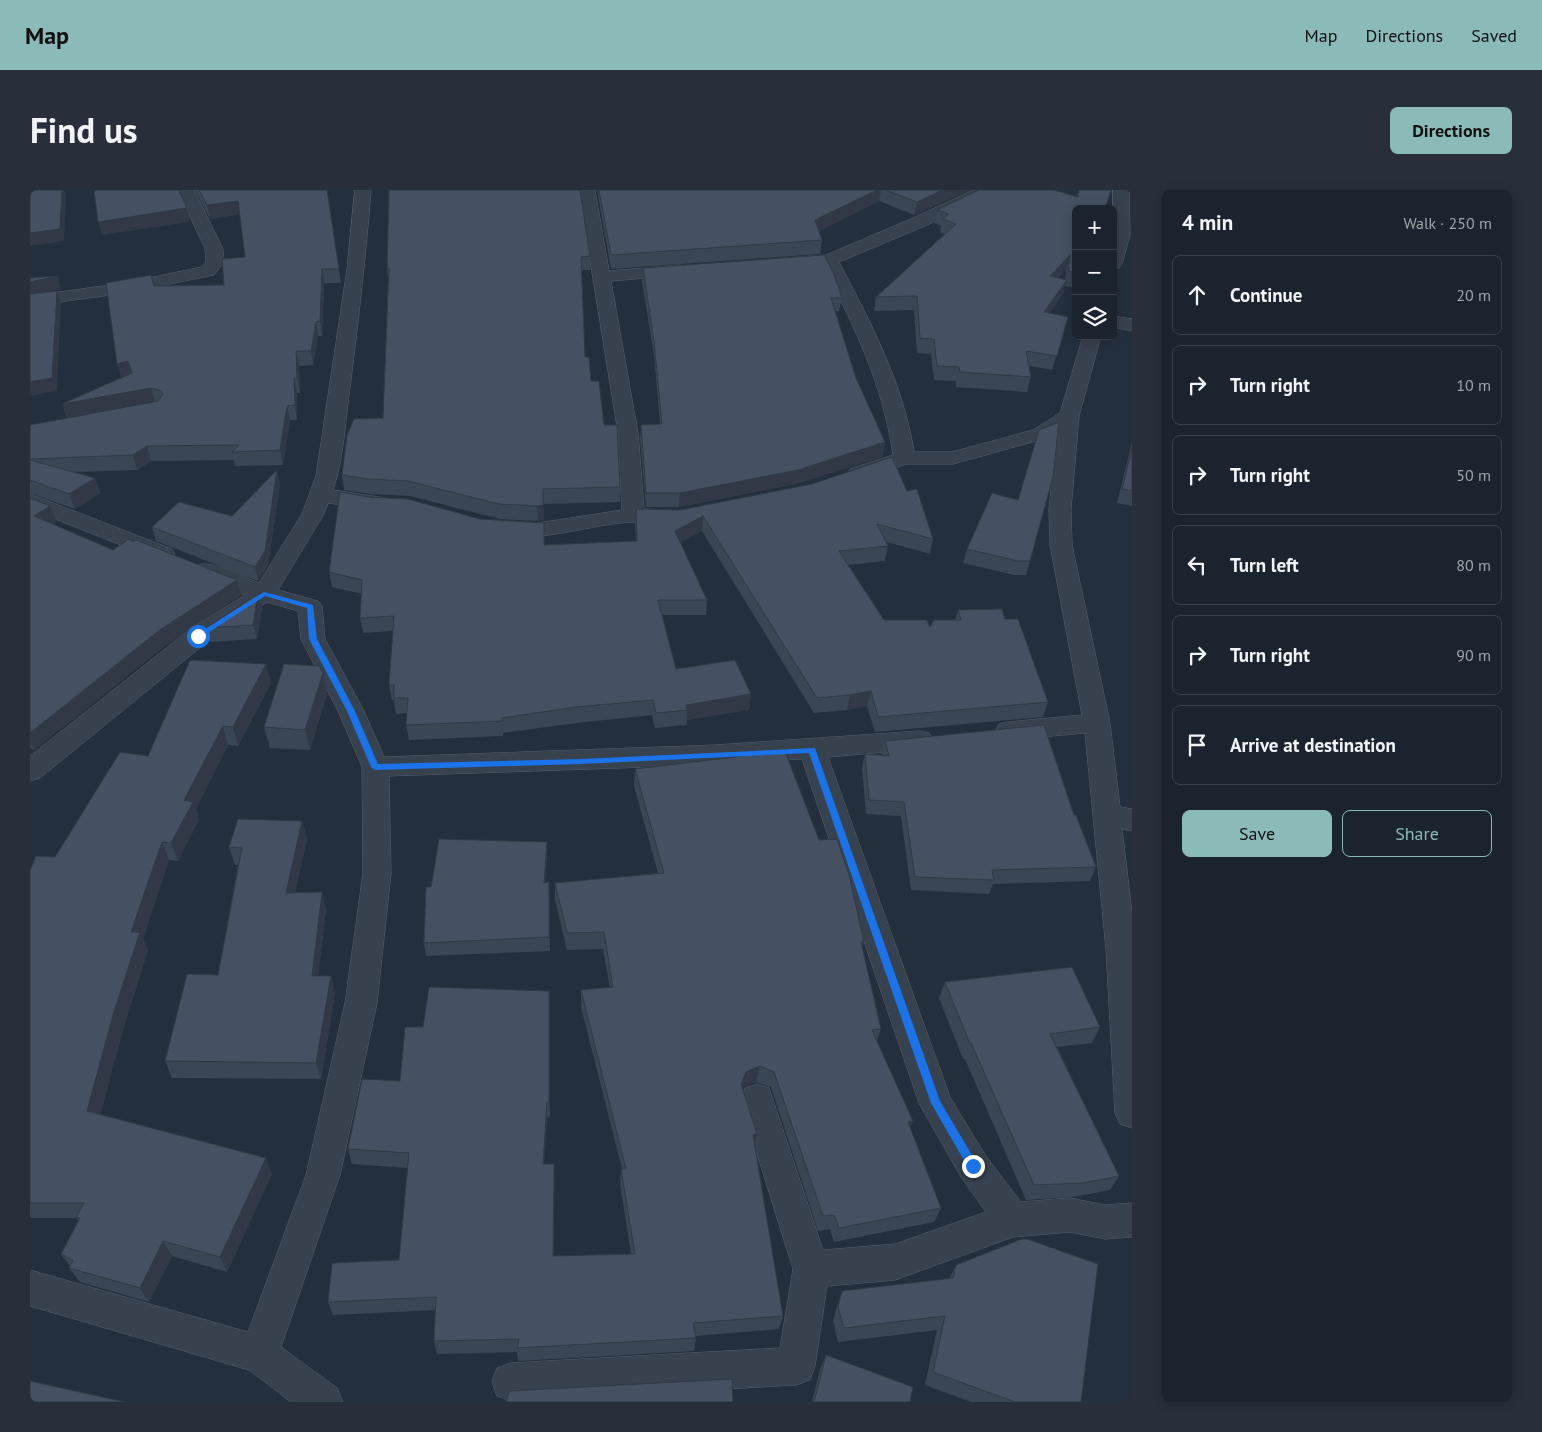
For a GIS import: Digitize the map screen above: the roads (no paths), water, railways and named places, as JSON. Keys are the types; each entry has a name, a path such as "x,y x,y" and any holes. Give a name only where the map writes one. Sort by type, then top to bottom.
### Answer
{"street":[{"path":"30,301 125,288 208,271 215,262 214,249 186,190"},
{"path":"30,771 198,636 264,594 313,514 327,476 356,269 363,190"},
{"path":"587,190 628,433 633,515"},
{"path":"775,263 830,260 919,222 987,190"},
{"path":"1117,251 1122,235 1121,190"},
{"path":"830,260 885,379 898,419 904,458"},
{"path":"601,277 698,269"},
{"path":"1117,322 1132,325"},
{"path":"1091,340 1069,416 1060,509 1061,545 1097,723 1120,818 1121,950 1132,1113"},
{"path":"839,480 904,458 953,458 1040,434 1069,416"},
{"path":"321,495 371,503 400,504"},
{"path":"30,502 264,594 310,606 313,639 351,711 375,767 377,873 361,1003 323,1175 259,1354"},
{"path":"491,526 538,530 633,515 678,516 696,514"},
{"path":"979,734 1097,723"},
{"path":"375,767 581,762 812,750 940,738"},
{"path":"812,750 936,1103 973,1166 1013,1220"},
{"path":"511,1382 796,1366 811,1269 757,1099"},
{"path":"811,1269 895,1262 1013,1220 1070,1215 1105,1222 1132,1220"},
{"path":"30,1288 259,1354 323,1402"}]}
